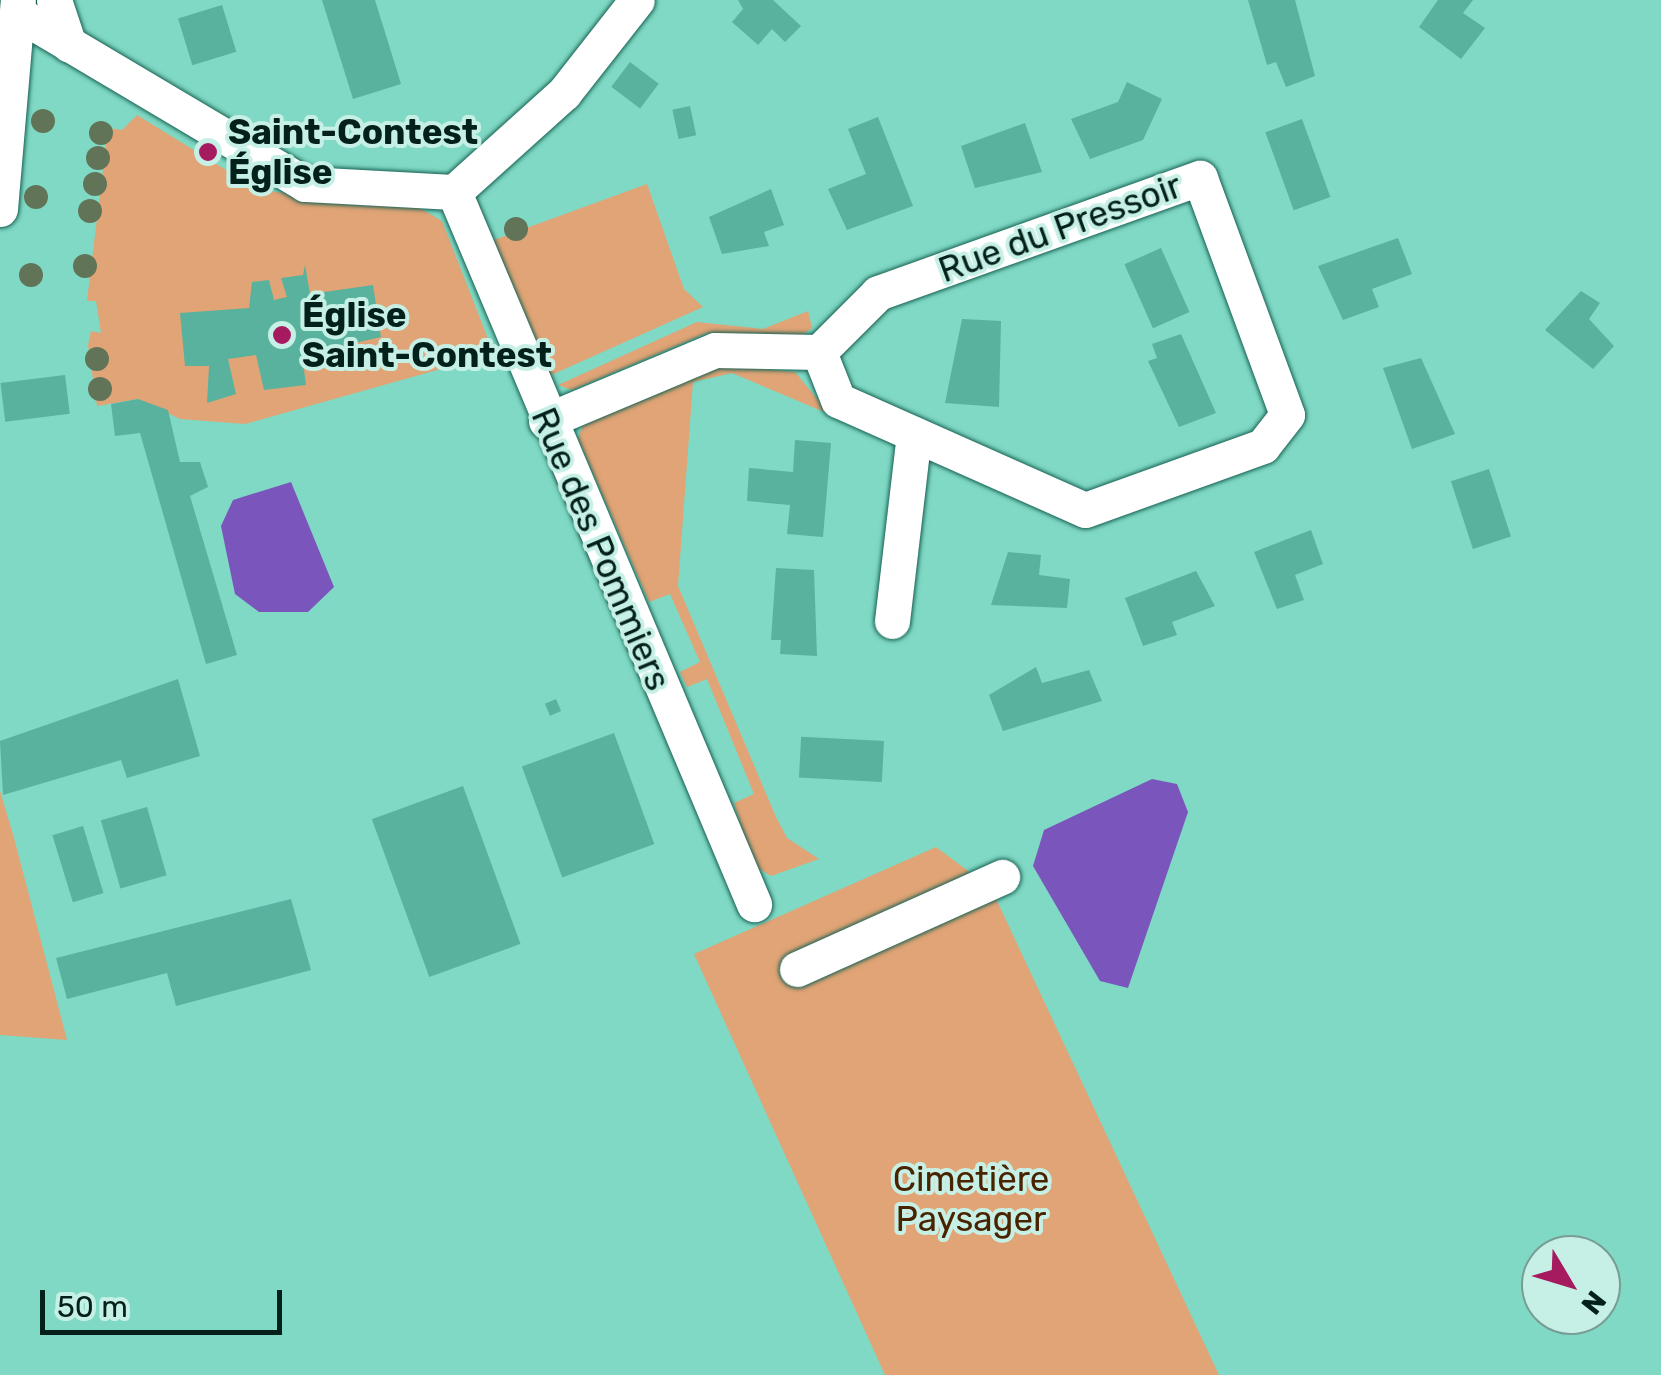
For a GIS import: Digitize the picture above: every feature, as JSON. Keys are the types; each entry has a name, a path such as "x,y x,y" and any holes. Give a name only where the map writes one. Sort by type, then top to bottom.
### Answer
{"street":[{"path":"54,0 69,45"},
{"path":"0,209 5,100 18,6 69,45 305,184 454,192 498,161 564,93 636,0"},
{"name":"Rue du Pressoir","path":"1200,178 1286,415 1263,446 1085,510 838,400 819,352 878,293 1200,178"},
{"name":"Rue des Pommiers","path":"454,192 546,420 754,904"},
{"path":"546,420 715,350 819,352"},
{"path":"892,622 914,434"},
{"path":"797,969 1002,877"}],"green space":[{"path":"137,115 259,190 420,208 442,221 494,354 245,424 180,419 138,399 97,406 88,345 91,331 101,333 96,301 87,301 108,128 122,130"},
{"path":"647,184 684,289 703,307 549,376 491,241"},
{"path":"808,311 812,328 798,338 707,333 572,390 558,385 697,322 763,329"},
{"path":"716,365 795,372 829,413 893,441 732,373 693,382 678,586 776,817 787,838 819,859 771,876 753,865 734,803 754,794 707,679 687,687 680,672 700,662 670,594 649,602 578,439 584,421"},
{"path":"0,791 14,838 67,1040 0,1035"},
{"name":"Cimetière Paysager","path":"936,847 991,888 1219,1375 885,1375 694,954"}],"shaded area":[{"path":"291,482 334,587 308,612 259,612 235,594 221,526 233,500"},
{"path":"1152,779 1177,784 1188,812 1128,988 1100,981 1033,866 1044,830"}],"building":[{"path":"322,0 375,0 401,84 353,99"},
{"path":"738,0 773,0 801,26 785,42 772,29 758,45 732,22 743,9"},
{"path":"1248,0 1295,0 1315,76 1286,87 1276,62 1267,65"},
{"path":"1438,0 1473,0 1463,13 1485,28 1461,59 1419,27"},
{"path":"222,5 236,52 192,65 178,18"},
{"path":"630,62 659,84 640,108 611,87"},
{"path":"1127,82 1162,99 1143,140 1090,159 1071,119 1118,102"},
{"path":"690,106 696,135 679,139 672,110"},
{"path":"878,117 913,206 847,230 828,189 866,174 848,129"},
{"path":"1302,119 1330,197 1294,210 1265,132"},
{"path":"1025,123 1042,172 975,188 961,146"},
{"path":"771,189 784,225 764,232 769,246 722,254 709,217"},
{"path":"1398,238 1412,274 1372,289 1379,307 1343,320 1318,266"},
{"path":"1161,248 1189,312 1153,328 1124,264"},
{"name":"Église Saint-Contest","path":"305,265 310,294 373,285 381,337 302,355 306,385 264,390 256,355 228,359 236,394 207,403 209,366 185,366 180,313 249,308 252,282 269,280 274,300 287,297 281,278 303,275"},
{"path":"1581,291 1600,303 1589,319 1614,346 1593,369 1545,330"},
{"path":"962,319 1001,321 999,407 945,403"},
{"path":"1181,334 1216,413 1179,427 1148,361 1157,358 1152,344"},
{"path":"1421,358 1455,434 1412,449 1383,368"},
{"path":"65,375 70,414 5,422 0,383"},
{"path":"138,399 168,410 180,462 200,462 208,487 190,496 237,655 206,664 140,433 115,436 111,404"},
{"path":"795,440 831,443 823,537 787,534 790,505 747,501 749,468 793,472"},
{"path":"1489,469 1511,537 1473,549 1451,481"},
{"path":"1311,530 1323,564 1295,575 1304,600 1277,609 1254,552"},
{"path":"1008,552 1041,555 1039,575 1070,579 1067,608 991,605"},
{"path":"776,568 814,570 817,656 780,654 781,640 771,640"},
{"path":"1196,571 1215,606 1172,622 1177,635 1143,646 1125,598"},
{"path":"1036,667 1042,683 1089,670 1102,701 1003,731 989,695"},
{"path":"178,679 200,756 127,778 121,760 3,795 0,741"},
{"path":"556,699 561,711 550,716 545,704"},
{"path":"614,733 654,844 562,877 522,767"},
{"path":"801,737 884,741 882,782 799,778"},
{"path":"463,786 520,944 429,977 372,819"},
{"path":"147,807 167,875 120,888 101,820"},
{"path":"83,826 103,893 73,902 52,835"},
{"path":"291,899 311,970 176,1006 167,973 67,999 56,958"}],"place":[{"name":"Saint-Contest Église","path":"208,152"},
{"name":"Église Saint-Contest","path":"282,335"}]}
